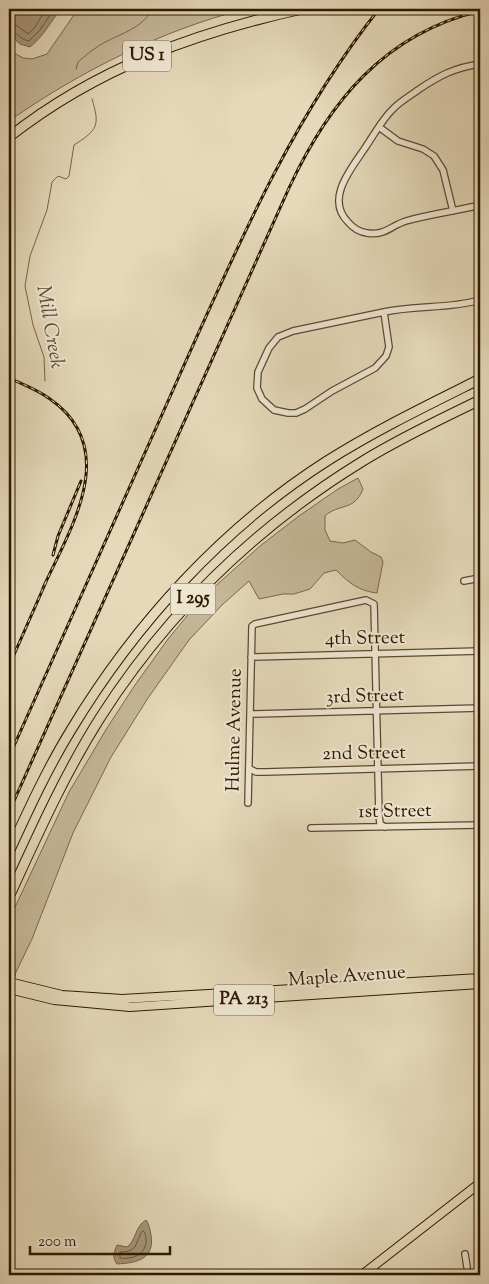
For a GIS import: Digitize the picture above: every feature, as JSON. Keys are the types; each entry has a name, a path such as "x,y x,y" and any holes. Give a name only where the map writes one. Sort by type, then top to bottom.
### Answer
{"highway":[{"name":"US 1","path":"9,130 72,87 140,52 204,28 274,9"},
{"name":"US 1","path":"9,137 75,92 143,58 214,31 302,9"},
{"name":"I 295","path":"9,852 46,776 86,706 138,634 192,572 264,507 326,462 383,428 480,379"},
{"name":"I 295","path":"9,897 67,775 100,718 148,650 188,604 242,551 315,492 388,447 480,400"}],"main road":[{"name":"Maple Avenue","path":"9,982 62,995 122,999 480,978"},
{"name":"Maple Avenue","path":"9,989 54,1000 130,1007 480,984"},
{"path":"362,1275 480,1184"}],"street":[{"path":"480,64 453,69 438,76 401,101 385,118 340,189 338,204 343,218 359,231 376,234 389,231 407,221 480,205"},
{"path":"379,127 398,140 423,149 434,156 443,170 452,211"},
{"path":"384,312 389,334 389,347 382,361 375,368 305,409 296,412 288,413 274,410 262,399 257,388 258,372 269,348 278,337 293,331 384,312 408,308 459,305 480,300"},
{"path":"464,580 480,578"},
{"name":"Hulme Avenue","path":"248,803 251,635 253,625 360,600 371,602 374,604 375,654"},
{"name":"4th Street","path":"251,657 480,651"},
{"path":"375,654 379,814 380,824 385,827"},
{"name":"3rd Street","path":"250,714 480,708"},
{"name":"2nd Street","path":"250,770 265,772 480,766"},
{"name":"1st Street","path":"311,828 480,826"},
{"path":"465,1254 467,1267"}],"shaded area":[{"path":"78,9 245,9 182,29 122,54 64,86 9,121 9,46 14,53 23,58 32,59 47,54"},
{"path":"358,478 363,489 359,496 351,504 330,512 325,516 325,530 330,541 343,543 355,540 381,557 383,562 377,593 355,586 336,570 324,573 310,589 294,594 283,594 259,599 249,581 222,605 189,640 148,698 111,757 73,833 32,939 16,972 9,999 9,920 69,792 135,685 168,639 201,599 260,546 299,516 338,489"}],"water":[{"path":"9,9 61,9 43,34 30,47 20,44 9,34"},
{"path":"146,1220 151,1235 152,1243 150,1250 138,1261 117,1264 114,1255 117,1245 127,1247 142,1223"}],"waterway":[{"name":"Mill Creek","path":"76,69 78,62 100,45 143,22 152,9"},
{"name":"Mill Creek","path":"45,381 44,357 33,325 25,286 30,256 47,210 52,182 58,176 66,179 69,176 74,145 88,135 95,126 96,115 92,99"}],"railway":[{"path":"9,757 221,284 266,189 318,96 347,52 379,9"},
{"path":"9,812 289,188 322,127 363,76 388,54 415,36 446,22 480,11"},
{"path":"9,378 50,399 71,419 83,441 87,465 84,490 76,515 66,541 43,588"},
{"path":"53,555 58,536 81,481"},
{"path":"9,666 46,582"}]}
